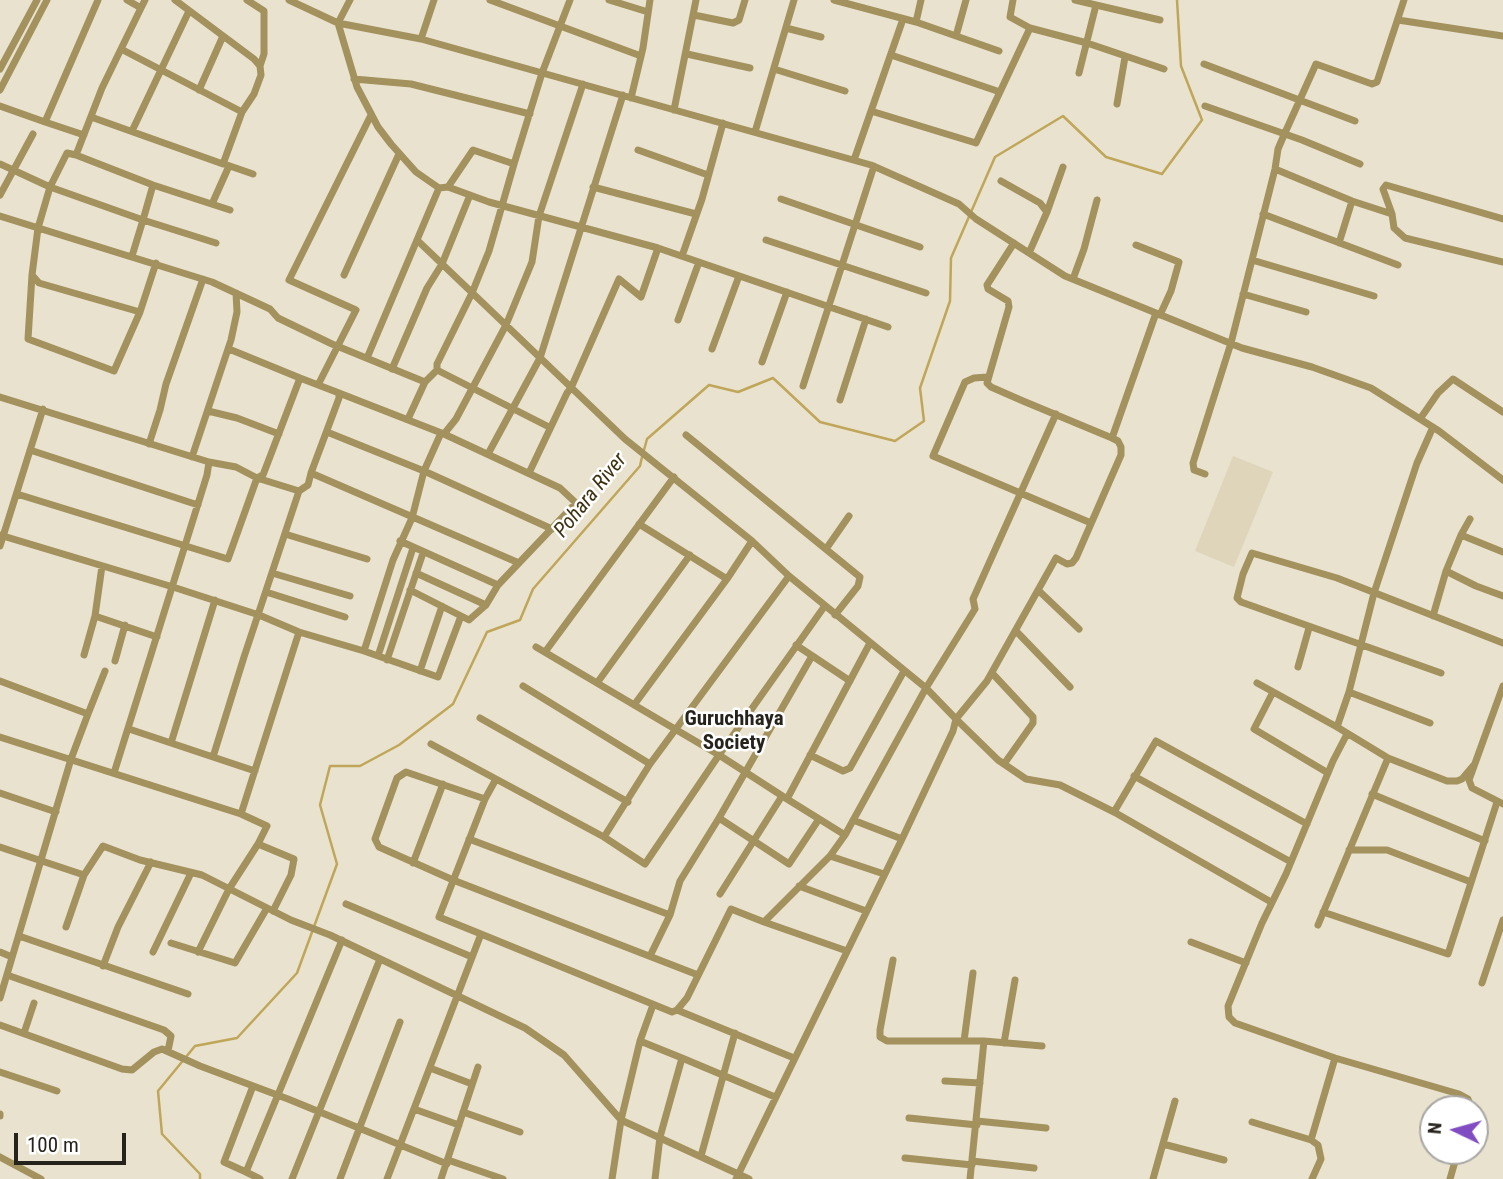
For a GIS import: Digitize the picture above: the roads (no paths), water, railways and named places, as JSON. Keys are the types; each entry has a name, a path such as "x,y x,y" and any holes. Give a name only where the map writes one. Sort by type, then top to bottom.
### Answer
{"street":[{"path":"0,69 37,0"},
{"path":"1,86 47,0"},
{"path":"45,122 98,0"},
{"path":"127,0 141,8"},
{"path":"76,155 145,0"},
{"path":"175,0 260,66"},
{"path":"212,204 243,112 261,75 264,11 247,0"},
{"path":"289,0 338,23 421,39 874,166 959,204 976,219 1073,279 1231,343 1371,388 1433,427 1503,480"},
{"path":"350,0 338,23 354,79 371,115 399,154 416,172 439,188 448,187 539,216 658,248 888,327"},
{"path":"421,39 434,0"},
{"path":"490,0 641,56"},
{"path":"408,419 425,382 437,370 437,364 472,293 489,251 542,73 570,0"},
{"path":"609,0 648,12"},
{"path":"488,454 540,358 593,187 641,56 650,0"},
{"path":"674,110 696,0"},
{"path":"694,15 733,23 739,20 746,0"},
{"path":"755,132 794,0"},
{"path":"834,0 916,22 999,51"},
{"path":"875,11 878,0"},
{"path":"916,22 921,0"},
{"path":"956,36 966,0"},
{"path":"1013,0 1010,17 1030,28 1087,43 1164,69"},
{"path":"1075,0 1160,20"},
{"path":"1205,474 1194,470 1193,463 1231,343 1278,149 1316,64 1372,84 1377,82 1404,0"},
{"path":"1079,73 1096,5"},
{"path":"132,131 189,11"},
{"path":"854,160 903,19"},
{"path":"1398,20 1503,36"},
{"path":"786,28 821,37"},
{"path":"871,111 976,143 1030,28"},
{"path":"198,90 223,36"},
{"path":"121,49 159,71 243,112"},
{"path":"687,54 750,68"},
{"path":"891,55 1000,92"},
{"path":"1117,104 1125,57"},
{"path":"1204,64 1355,121"},
{"path":"774,69 845,91"},
{"path":"354,79 411,84 530,114"},
{"path":"364,651 400,541 412,518 424,471 443,434 456,419 506,326 532,262 539,216 583,84"},
{"path":"0,106 84,135"},
{"path":"1205,106 1360,164"},
{"path":"318,385 356,310 289,280 371,115"},
{"path":"91,117 253,174"},
{"path":"682,256 723,123"},
{"path":"0,195 33,134"},
{"path":"448,187 472,150 514,164"},
{"path":"638,150 709,175"},
{"path":"156,263 140,312 114,371 27,339 38,228 50,187 67,153 153,186 230,209"},
{"path":"344,275 399,154"},
{"path":"0,163 50,187 216,243"},
{"path":"803,386 874,166"},
{"path":"1029,253 1063,167"},
{"path":"1275,169 1392,215"},
{"path":"1001,181 1040,203 1047,212"},
{"path":"1503,219 1386,185 1383,189 1394,228 1405,238 1503,262"},
{"path":"132,256 153,186"},
{"path":"593,187 696,214"},
{"path":"367,358 439,188"},
{"path":"392,369 427,288 442,264 470,195"},
{"path":"781,199 920,247"},
{"path":"1073,279 1097,200"},
{"path":"1339,243 1352,201"},
{"path":"1263,214 1398,265"},
{"path":"0,216 203,279 270,309 278,318 337,346 425,382"},
{"path":"417,240 625,439 752,541 824,607 926,688 1004,764 1026,779 1060,785 1114,812 1271,902"},
{"path":"766,240 926,293"},
{"path":"737,1176 902,839 953,731 956,719 992,673 1056,558 1067,564 1072,563 1121,456 1118,441 987,383 1009,307 1008,301 988,289 987,285 1014,243"},
{"path":"1112,438 1158,314 1171,290 1179,262 1136,245"},
{"path":"529,473 571,388 619,279 641,297 658,248"},
{"path":"1252,260 1374,296"},
{"path":"678,320 699,262"},
{"path":"32,275 39,283 140,312"},
{"path":"712,349 739,276"},
{"path":"149,444 166,384 203,279"},
{"path":"762,362 787,292"},
{"path":"192,457 229,349 237,312 236,293"},
{"path":"1243,294 1306,312"},
{"path":"840,400 866,319"},
{"path":"229,349 443,434 560,488 576,503 498,585 486,605 469,620 410,590"},
{"path":"437,370 550,427"},
{"path":"987,377 965,382 933,456 1091,523"},
{"path":"16,494 228,559 257,478 263,475 300,378"},
{"path":"1420,419 1438,393 1453,379 1503,412"},
{"path":"213,757 299,491 308,485 340,398 339,393"},
{"path":"0,397 192,457 236,467 257,478 299,491"},
{"path":"0,546 43,409"},
{"path":"208,411 237,418 279,434"},
{"path":"764,922 830,856 845,835 926,688 975,610 973,599 1003,538 1007,523 1056,414"},
{"path":"1337,727 1349,692 1374,593 1417,463 1433,427"},
{"path":"327,432 424,471 552,529"},
{"path":"686,435 860,577 858,586 835,615"},
{"path":"30,450 198,505"},
{"path":"114,773 208,475 209,462"},
{"path":"311,473 519,563"},
{"path":"545,652 674,477"},
{"path":"826,549 849,516"},
{"path":"1433,616 1446,571 1471,519"},
{"path":"639,524 727,579"},
{"path":"285,534 367,559"},
{"path":"1461,535 1503,552"},
{"path":"2,536 215,600 258,614 299,632 438,677 461,616"},
{"path":"400,541 498,585"},
{"path":"634,705 752,541"},
{"path":"379,656 413,548"},
{"path":"387,660 423,553"},
{"path":"1441,673 1241,602 1237,598 1252,553 1337,578 1503,643"},
{"path":"597,683 690,555"},
{"path":"84,655 95,616 102,566"},
{"path":"1446,571 1503,596"},
{"path":"272,573 350,596"},
{"path":"416,573 486,605"},
{"path":"604,837 650,764 789,576"},
{"path":"1038,590 1079,629"},
{"path":"266,592 345,617"},
{"path":"171,743 215,600"},
{"path":"420,671 442,607"},
{"path":"431,744 604,837 645,864 824,607"},
{"path":"95,616 157,637"},
{"path":"115,662 125,625"},
{"path":"1298,667 1309,628"},
{"path":"1016,631 1070,687"},
{"path":"241,814 299,632"},
{"path":"720,894 810,755 870,643"},
{"path":"796,645 849,681"},
{"path":"536,647 719,755 845,835"},
{"path":"650,956 670,915 680,881 812,656"},
{"path":"0,995 71,758 105,671"},
{"path":"810,755 843,771 849,768 904,671"},
{"path":"992,673 1033,717 1032,723 1004,764"},
{"path":"0,681 88,714"},
{"path":"1257,682 1388,758 1451,781 1462,779 1473,766"},
{"path":"523,686 650,764"},
{"path":"1324,912 1448,954 1500,803 1472,788 1468,780 1503,686"},
{"path":"1273,692 1254,729 1328,773"},
{"path":"1349,692 1430,723"},
{"path":"480,718 628,802"},
{"path":"129,729 255,771"},
{"path":"1347,734 1271,902 1227,1012 1231,1021 1335,1058 1461,1095"},
{"path":"0,737 241,814 267,826 229,889 198,952"},
{"path":"1114,812 1152,743 1159,741 1307,824"},
{"path":"1318,925 1388,758"},
{"path":"485,799 405,772 397,778 375,839 379,847 453,880 698,975"},
{"path":"1134,776 1291,862"},
{"path":"496,779 485,799 439,917 653,1005 672,1012 677,1010 794,1058"},
{"path":"414,863 443,783"},
{"path":"0,793 56,812"},
{"path":"1372,794 1485,841"},
{"path":"719,818 789,864 819,819"},
{"path":"853,820 902,839"},
{"path":"469,839 670,915"},
{"path":"171,943 235,963 291,875 294,859 258,844"},
{"path":"66,927 84,875 103,846 191,873 291,920 342,940 525,1028 564,1055 621,1120 702,1156 737,1176 749,1179"},
{"path":"0,847 84,875"},
{"path":"1349,850 1387,850 1471,882"},
{"path":"830,856 884,874"},
{"path":"103,966 118,927 151,862"},
{"path":"153,952 191,873"},
{"path":"799,886 866,911"},
{"path":"346,904 472,957"},
{"path":"677,1010 732,909 847,951"},
{"path":"1482,983 1503,920"},
{"path":"387,1179 481,934"},
{"path":"19,936 188,994"},
{"path":"246,1172 342,940"},
{"path":"1191,942 1246,963"},
{"path":"0,952 12,957"},
{"path":"292,1179 380,959"},
{"path":"893,961 880,1037 887,1041 984,1041 1042,1046"},
{"path":"964,1041 973,973"},
{"path":"7,975 164,1030 171,1036 171,1052"},
{"path":"1004,1043 1015,980"},
{"path":"24,1033 34,1003"},
{"path":"612,1179 621,1120 640,1041 653,1005"},
{"path":"340,1179 400,1022"},
{"path":"0,1025 122,1069 132,1070 154,1052 162,1049 401,1146 503,1179"},
{"path":"702,1156 735,1033"},
{"path":"640,1041 775,1097"},
{"path":"970,1179 984,1041"},
{"path":"655,1179 660,1137 682,1058"},
{"path":"1311,1140 1335,1058"},
{"path":"441,1179 478,1067"},
{"path":"430,1068 472,1084"},
{"path":"0,1072 57,1091"},
{"path":"945,1081 980,1083"},
{"path":"253,1086 224,1162 260,1179"},
{"path":"1153,1179 1175,1101"},
{"path":"414,1109 459,1125"},
{"path":"463,1112 520,1132"},
{"path":"909,1118 1046,1128"},
{"path":"1252,1122 1311,1140 1318,1145 1321,1159 1312,1179"},
{"path":"1163,1144 1224,1160"},
{"path":"0,1157 41,1179"},
{"path":"905,1158 1034,1168"},
{"path":"22,1179 26,1170"}],"waterway":[{"name":"Pohara River","path":"644,450 647,439 709,385 738,392 773,378 820,422 895,441 924,421 920,388 950,301 951,258 995,157 1063,116 1106,157 1162,174 1202,120 1181,66 1177,0"},
{"name":"Pohara River","path":"200,1179 200,1174 162,1134 158,1091 195,1046 237,1038 297,973 337,864 320,805 330,766 360,766 399,745 453,704 487,632 520,620 533,589 640,466 642,457"}],"district":[{"name":"Guruchhaya Society","path":"734,732"}]}
